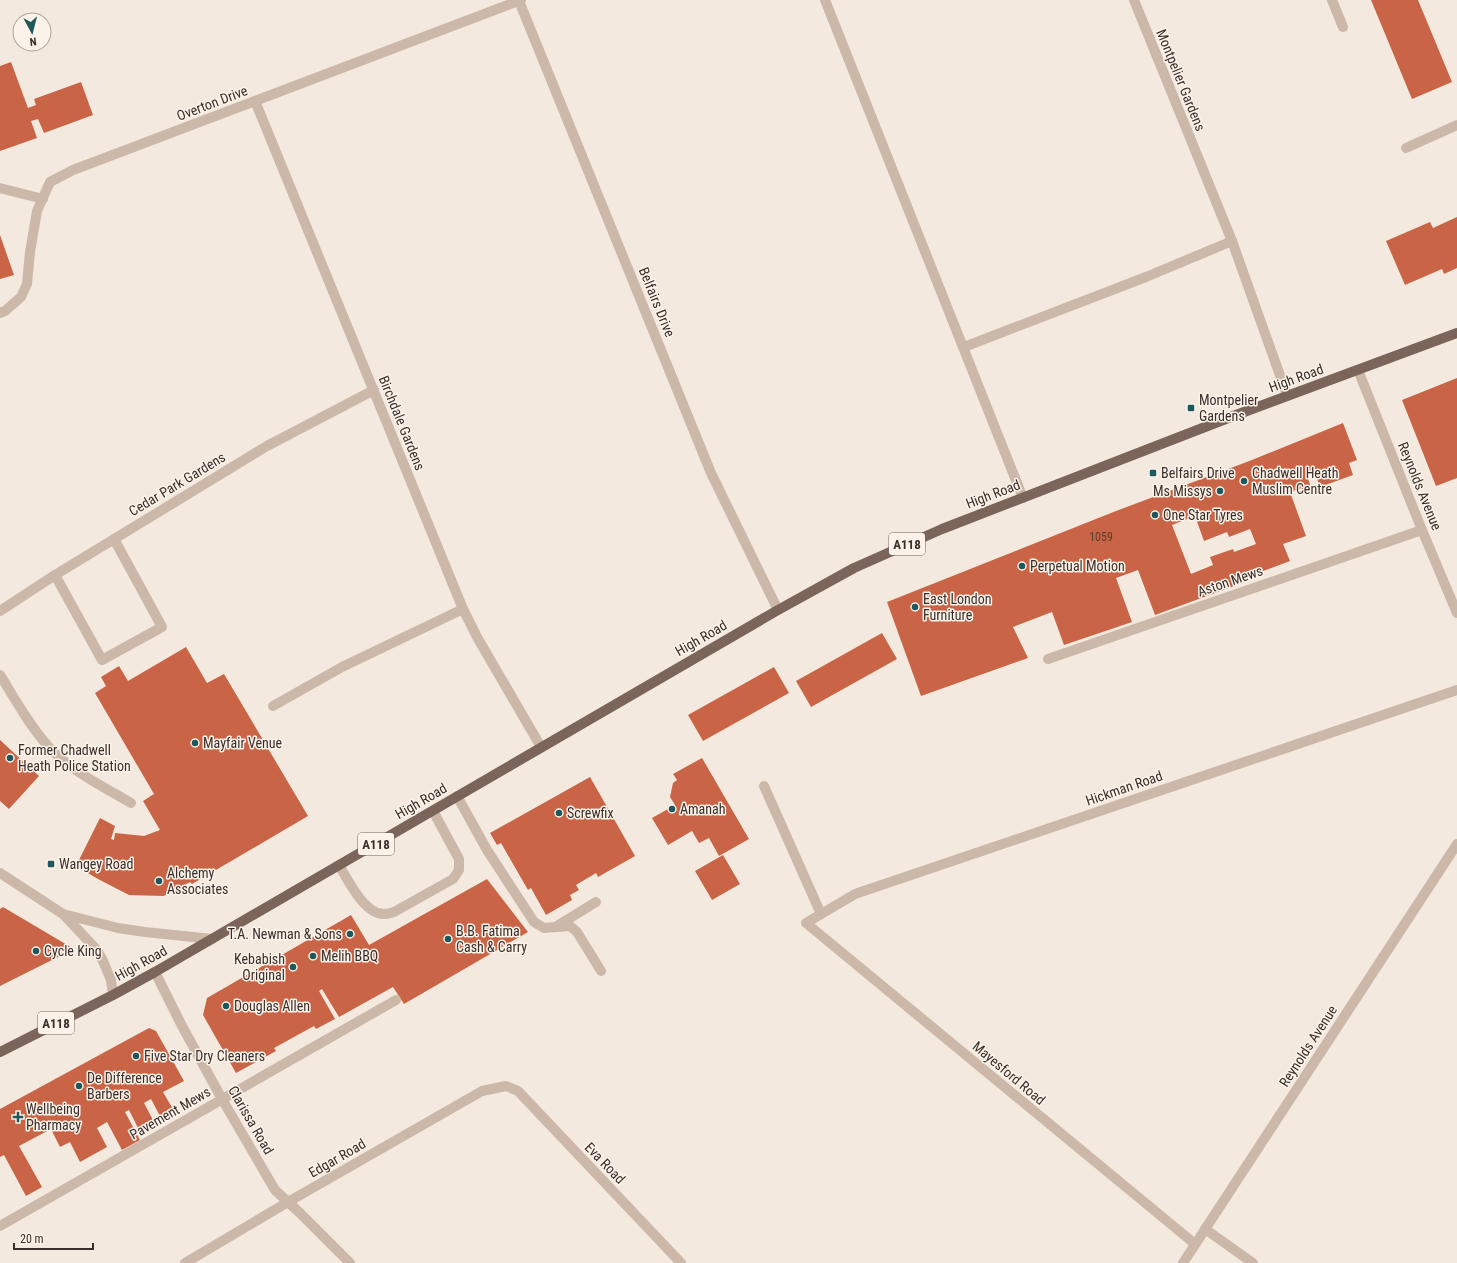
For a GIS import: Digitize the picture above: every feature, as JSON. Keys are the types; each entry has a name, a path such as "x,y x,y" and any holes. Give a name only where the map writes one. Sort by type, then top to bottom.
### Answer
{"main road":[{"name":"High Road","path":"0,1052 155,972 778,610 854,568 942,529 1287,395 1457,333"}],"street":[{"name":"Overton Drive","path":"0,313 5,311 21,297 27,284 30,252 37,211 50,182 73,170 520,0"},
{"name":"Belfairs Drive","path":"520,0 711,473 778,610"},
{"path":"826,0 1024,498"},
{"name":"Montpelier Gardens","path":"1134,0 1232,241 1287,395"},
{"path":"1332,0 1343,27"},
{"name":"Birchdale Gardens","path":"255,101 463,609 477,637 541,747"},
{"path":"1406,148 1457,125"},
{"path":"0,188 43,199"},
{"path":"964,347 1139,280 1232,241"},
{"name":"Reynolds Avenue","path":"1358,370 1457,613"},
{"name":"Cedar Park Gardens","path":"0,611 55,575 267,446 374,390"},
{"name":"Aston Mews","path":"1048,659 1422,530"},
{"path":"55,575 102,660 162,628 114,539"},
{"path":"273,706 342,667 463,609"},
{"path":"0,675 27,719 48,746 76,770 131,803"},
{"name":"Hickman Road","path":"806,922 855,894 1457,690"},
{"path":"764,786 821,914"},
{"path":"457,796 487,850 534,922 544,928 570,926 577,932 600,971"},
{"path":"339,865 360,899 372,910 384,914 394,912 453,879 459,870 459,859 433,811"},
{"name":"Reynolds Avenue","path":"1183,1263 1457,844"},
{"path":"0,873 63,914 97,950 111,980 113,995"},
{"path":"556,927 596,902"},
{"path":"63,914 112,926 145,932 212,938"},
{"name":"Mayesford Road","path":"806,922 1195,1244"},
{"name":"Clarissa Road","path":"155,972 177,1018 275,1190 350,1263"},
{"name":"Pavement Mews","path":"0,1226 396,1000"},
{"name":"Edgar Road","path":"185,1263 482,1091 506,1086"},
{"name":"Eva Road","path":"506,1086 518,1092 681,1263"},
{"path":"1205,1229 1253,1263"}],"building":[{"path":"1371,0 1418,0 1452,82 1412,99"},
{"path":"11,62 28,108 36,105 34,99 81,82 93,115 44,133 38,119 31,121 37,138 0,151 0,66"},
{"path":"1457,217 1457,268 1444,274 1442,269 1405,285 1386,241 1430,222 1433,228"},
{"path":"0,235 14,275 0,279"},
{"path":"1457,378 1457,478 1436,486 1402,400"},
{"path":"1343,423 1357,460 1349,463 1353,475 1320,487 1315,473 1307,475 1312,491 1304,494 1302,488 1290,492 1306,536 1283,544 1290,561 1244,578 1245,582 1155,615 1138,570 1116,578 1132,622 1064,645 1052,612 1013,627 1028,658 921,696 887,602 1116,511 1252,460","holes":["1195,516 1204,541 1227,532 1229,537 1250,529 1256,544 1234,552 1233,549 1210,557 1213,565 1191,574 1172,525"]},
{"path":"882,633 897,659 811,707 796,681"},
{"name":"Mayfair Venue","path":"186,647 207,683 224,674 308,816 192,884 190,882 164,896 129,895 76,866 100,818 115,826 111,839 114,840 115,833 144,836 160,830 143,801 154,794 95,693 106,686 101,677 119,666 128,681"},
{"path":"774,667 789,693 703,741 688,715"},
{"name":"Former Chadwell Heath Police Station","path":"0,740 39,776 9,809 0,801"},
{"path":"702,758 749,839 719,856 709,838 699,843 692,831 668,845 652,818 675,805 670,797 673,783 677,780 673,774"},
{"path":"590,777 635,856 598,877 596,873 576,885 579,890 570,895 572,900 546,915 531,888 528,890 501,843 497,845 490,833"},
{"path":"723,855 740,884 712,900 695,871"},
{"path":"487,879 528,932 404,1004 393,987 339,1017 322,989 319,991 335,1019 316,1029 314,1026 274,1048 276,1051 236,1073 203,1015 207,998 351,915 369,945"},
{"path":"3,907 74,949 0,986 0,909"},
{"path":"149,1028 156,1031 184,1081 163,1092 174,1111 161,1118 151,1099 144,1103 154,1122 139,1130 129,1110 125,1112 140,1140 122,1150 107,1122 97,1128 107,1147 80,1162 70,1142 60,1147 51,1129 19,1146 42,1187 26,1196 4,1155 0,1157 0,1109"}],"place":[{"name":"Montpelier Gardens","path":"1191,408"},
{"name":"Belfairs Drive","path":"1153,473"},
{"name":"Chadwell Heath Muslim Centre","path":"1244,481"},
{"name":"Ms Missys","path":"1220,491"},
{"name":"One Star Tyres","path":"1155,515"},
{"name":"Perpetual Motion","path":"1022,566"},
{"name":"East London Furniture","path":"915,607"},
{"name":"Mayfair Venue","path":"195,743"},
{"name":"Former Chadwell Heath Police Station","path":"10,758"},
{"name":"Amanah","path":"672,809"},
{"name":"Screwfix","path":"559,813"},
{"name":"Wangey Road","path":"51,864"},
{"name":"Alchemy Associates","path":"159,881"},
{"name":"T.A. Newman & Sons","path":"350,934"},
{"name":"B.B. Fatima Cash & Carry","path":"448,939"},
{"name":"Cycle King","path":"36,951"},
{"name":"Melih BBQ","path":"313,956"},
{"name":"Kebabish Original","path":"293,967"},
{"name":"Douglas Allen","path":"226,1006"},
{"name":"Five Star Dry Cleaners","path":"136,1056"},
{"name":"De Difference Barbers","path":"79,1086"},
{"name":"Wellbeing Pharmacy","path":"18,1117"}]}
